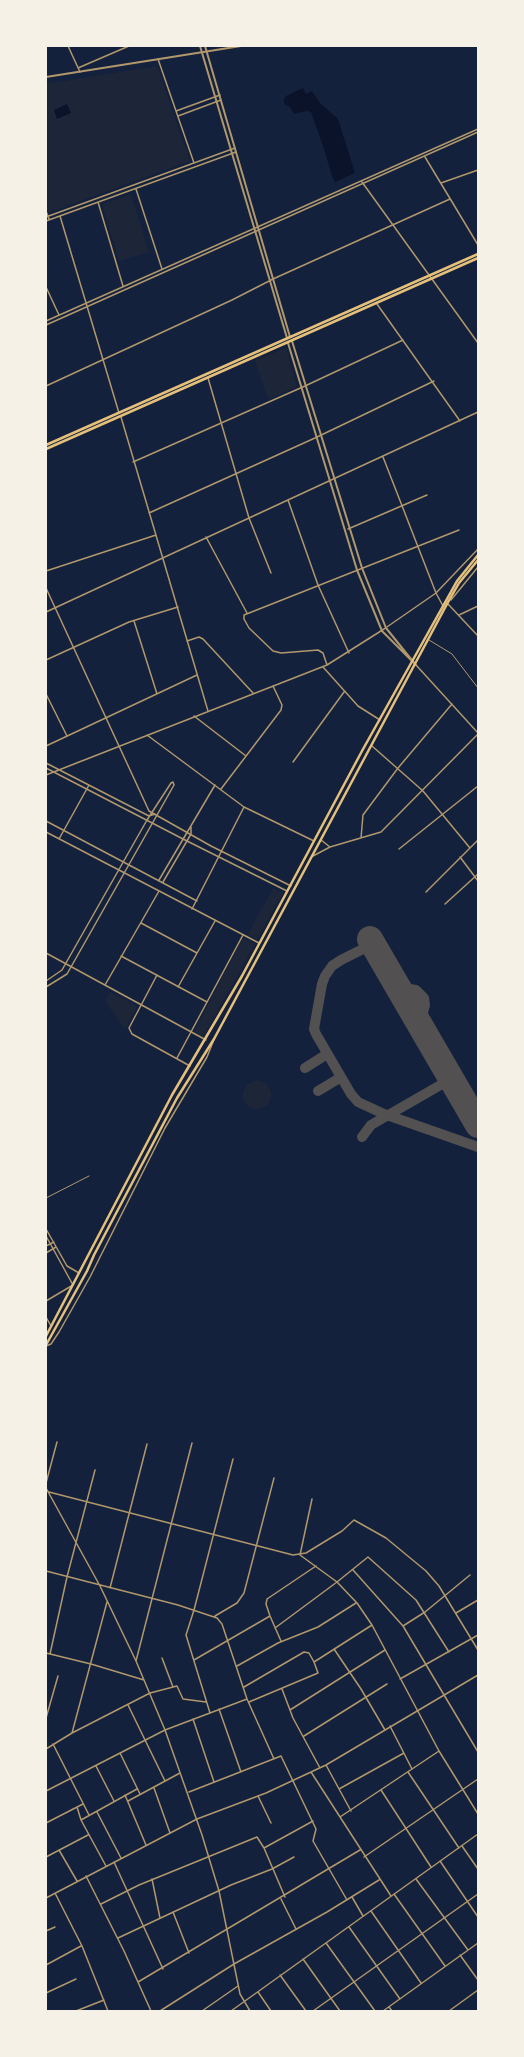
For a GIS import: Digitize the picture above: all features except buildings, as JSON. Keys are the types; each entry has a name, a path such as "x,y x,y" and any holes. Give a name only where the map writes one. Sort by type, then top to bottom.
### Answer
{"main road":[{"path":"46,445 478,254"},
{"path":"46,449 478,258"},
{"path":"46,1336 172,1095 206,1040 260,944 358,758 413,661 442,606 457,581 478,555"},
{"path":"186,1084 213,1041 245,983 464,573 478,560"},
{"path":"384,712 388,706 391,707 384,723"},
{"path":"358,758 353,771 356,772 360,767"},
{"path":"342,800 350,780 348,779 344,784"},
{"path":"242,976 238,988 241,988 245,983"},
{"path":"206,1040 200,1053 203,1054 208,1049"},
{"path":"71,1300 194,1069 190,1066"},
{"path":"46,1346 83,1278 79,1273"}],"street":[{"path":"68,46 80,72"},
{"path":"78,68 129,46"},
{"path":"200,46 315,438 356,570 382,631 413,661"},
{"path":"205,46 320,436 348,529 362,568 386,628 416,665 478,733 385,829 377,834 330,847 312,857"},
{"path":"46,77 241,46"},
{"path":"158,59 194,163"},
{"path":"176,111 220,95"},
{"path":"178,116 221,100"},
{"path":"46,321 258,227 425,156 478,131"},
{"path":"46,325 478,131"},
{"path":"47,217 235,148"},
{"path":"46,221 236,152"},
{"path":"425,156 478,245"},
{"path":"441,184 478,170"},
{"path":"362,183 478,343"},
{"path":"135,188 162,269"},
{"path":"46,386 273,279 450,199"},
{"path":"98,202 123,286"},
{"path":"46,210 47,217 49,219"},
{"path":"60,216 120,413"},
{"path":"46,287 59,315"},
{"path":"376,303 434,381 460,421"},
{"path":"133,462 301,388 404,340"},
{"path":"208,378 249,518 271,573"},
{"path":"149,513 320,436 434,381"},
{"path":"46,612 478,412"},
{"path":"121,417 133,462 178,607 208,711"},
{"path":"383,457 442,606"},
{"path":"348,529 427,495"},
{"path":"288,500 318,585 349,653"},
{"path":"327,665 323,653 318,650 280,653 273,651 249,628 244,618 247,613 459,530"},
{"path":"46,571 156,535"},
{"path":"346,538 351,536"},
{"path":"206,537 247,613"},
{"path":"46,775 327,665 349,653 436,594 478,549"},
{"path":"478,567 447,604 478,636"},
{"path":"450,579 457,581"},
{"path":"46,588 56,607 72,648 147,807 152,812 187,832 291,886"},
{"path":"459,615 478,606"},
{"path":"46,660 134,621 178,607"},
{"path":"134,621 157,694"},
{"path":"188,641 199,637 203,639 254,693"},
{"path":"323,667 358,706 380,720"},
{"path":"46,746 198,675"},
{"path":"221,789 282,707 273,686"},
{"path":"293,762 344,692"},
{"path":"46,694 67,736"},
{"path":"361,838 363,815 398,768 452,704"},
{"path":"194,716 246,756"},
{"path":"147,735 244,807 314,841"},
{"path":"372,746 423,791 470,848"},
{"path":"46,763 149,816 156,814"},
{"path":"46,768 86,790 288,891"},
{"path":"46,981 62,970 146,820 173,782 174,784 151,822 67,974 46,987"},
{"path":"59,839 89,785"},
{"path":"159,880 215,785"},
{"path":"399,849 478,786"},
{"path":"192,909 244,807"},
{"path":"46,821 197,900"},
{"path":"163,883 191,834 191,827"},
{"path":"46,832 260,944"},
{"path":"321,840 330,847"},
{"path":"426,892 478,840"},
{"path":"460,858 478,881"},
{"path":"445,904 478,874"},
{"path":"105,985 159,891"},
{"path":"178,987 215,921"},
{"path":"141,923 197,953"},
{"path":"176,1058 243,934"},
{"path":"46,953 206,1040"},
{"path":"121,956 207,1002"},
{"path":"157,975 129,1028 132,1034 190,1066"},
{"path":"46,1346 51,1344 59,1332 90,1277 162,1134 207,1057 213,1041"},
{"path":"46,1229 67,1266 79,1273"},
{"path":"46,1236 73,1285 46,1301"},
{"path":"46,1246 54,1242"},
{"path":"46,1253 56,1247"},
{"path":"46,1318 51,1326"},
{"path":"46,1483 57,1442"},
{"path":"136,1661 192,1443"},
{"path":"110,1588 147,1444"},
{"path":"210,1713 186,1636 233,1459"},
{"path":"50,1654 67,1577 96,1470"},
{"path":"215,1616 237,1603 244,1593 274,1478"},
{"path":"46,1488 100,1586 136,1661 165,1730 188,1792 209,1857 219,1891 238,1986 244,2002 250,2011"},
{"path":"48,1492 293,1555 306,1553 342,1531 354,1520 386,1538 407,1554 431,1577 456,1613 478,1650"},
{"path":"300,1555 312,1499"},
{"path":"300,1555 337,1582 357,1603 372,1625 439,1751 478,1814"},
{"path":"275,1628 368,1557 410,1593 425,1612 449,1652"},
{"path":"281,1641 270,1616 266,1602 269,1597 316,1566"},
{"path":"353,1569 403,1626 478,1752"},
{"path":"46,1571 215,1616 222,1624 249,1702 274,1759"},
{"path":"403,1626 425,1612 470,1575"},
{"path":"456,1613 478,1600"},
{"path":"72,1733 107,1602"},
{"path":"237,1666 281,1641 318,1627 357,1603"},
{"path":"194,1660 270,1616"},
{"path":"314,1662 372,1625"},
{"path":"400,1679 478,1635"},
{"path":"334,1649 367,1697 385,1730"},
{"path":"290,1710 385,1650"},
{"path":"244,1687 304,1652 309,1653 318,1673 249,1702"},
{"path":"46,1653 91,1664 144,1680"},
{"path":"162,1658 173,1687"},
{"path":"46,1898 197,1819 258,1796 326,1765 478,1675"},
{"path":"46,1717 58,1676"},
{"path":"304,1736 387,1684"},
{"path":"46,1749 72,1733 150,1693 173,1687 179,1687 184,1699 206,1702"},
{"path":"282,1689 290,1710 320,1768"},
{"path":"46,1791 165,1730 248,1699"},
{"path":"128,1705 166,1781"},
{"path":"219,1709 241,1772"},
{"path":"193,1719 214,1782"},
{"path":"390,1726 412,1769"},
{"path":"53,1744 89,1815"},
{"path":"340,1817 439,1751"},
{"path":"120,1753 140,1794"},
{"path":"339,1789 404,1753"},
{"path":"188,1792 281,1756 313,1821 316,1829 313,1841 347,1900"},
{"path":"326,1765 351,1810"},
{"path":"96,1766 114,1801"},
{"path":"311,1772 364,1857 391,1896"},
{"path":"408,1772 459,1848"},
{"path":"128,1801 180,1773"},
{"path":"364,1857 478,1779"},
{"path":"154,1788 170,1833"},
{"path":"80,1820 137,1789"},
{"path":"381,1790 431,1867"},
{"path":"125,1795 146,1845"},
{"path":"258,1796 271,1823"},
{"path":"46,1823 83,1804"},
{"path":"77,1807 80,1820 106,1866"},
{"path":"97,1811 122,1858"},
{"path":"264,1848 313,1821"},
{"path":"231,2011 478,1834"},
{"path":"46,1857 88,1835"},
{"path":"101,1904 152,1879 257,1838 264,1848 285,1897"},
{"path":"462,1846 478,1870"},
{"path":"59,1850 77,1881"},
{"path":"138,1982 163,1969 285,1897 360,1850"},
{"path":"118,1938 219,1891 272,1869 294,1857"},
{"path":"440,1861 478,1917"},
{"path":"114,1862 163,1969"},
{"path":"86,1876 118,1938 151,2011"},
{"path":"152,1879 160,1918"},
{"path":"416,1879 468,1950"},
{"path":"160,2011 234,1964 347,1900 379,1880"},
{"path":"55,1893 82,1946 108,2011"},
{"path":"394,1894 445,1966"},
{"path":"313,2011 478,1894"},
{"path":"352,1896 363,1916"},
{"path":"281,1899 296,1929"},
{"path":"371,1911 421,1983"},
{"path":"173,1912 189,1953"},
{"path":"46,1931 55,1927"},
{"path":"348,1927 400,1999"},
{"path":"326,1943 375,2011"},
{"path":"383,2011 478,1943"},
{"path":"46,1965 82,1946"},
{"path":"460,1955 478,1980"},
{"path":"303,1959 340,2011"},
{"path":"280,1975 306,2011"},
{"path":"46,1993 76,1979"},
{"path":"202,2011 238,1986"},
{"path":"449,2011 478,1990"},
{"path":"258,1992 271,2011"},
{"path":"76,2011 104,2000"},
{"path":"389,2007 392,2011"}],"lane":[{"path":"429,640 452,654 478,688"},
{"path":"46,1198 89,1176"}],"shaded area":[{"path":"157,66 190,161 48,213 46,206 46,84"},
{"path":"303,88 306,94 312,91 320,103 338,119 355,173 335,182 311,112 307,111 294,114 290,107 284,104 284,99 286,96"},
{"path":"67,104 71,113 57,119 54,110"},
{"path":"131,194 149,252 119,261 102,204"},
{"path":"286,348 297,387 268,399 255,360"},
{"path":"273,888 283,893 257,940 248,934"},
{"path":"243,938 255,944 203,1037 194,1032"},
{"path":"110,992 137,1006 125,1029 105,1001"},
{"path":"257,1081 267,1085 271,1095 267,1105 257,1109 247,1105 243,1095 247,1085"}],"taxiway":[{"path":"373,944 341,960 332,966 325,976 322,984 314,1029 316,1034 351,1094 358,1102 384,1114 478,1147"},
{"path":"400,990 416,990 424,998 425,1005 422,1016 425,1035"},
{"path":"305,1068 324,1056 326,1052"},
{"path":"444,1083 447,1073"},
{"path":"318,1091 338,1079 340,1075"},
{"path":"362,1137 371,1125 444,1083 455,1086"}],"runway":[{"path":"370,939 478,1125"}]}
